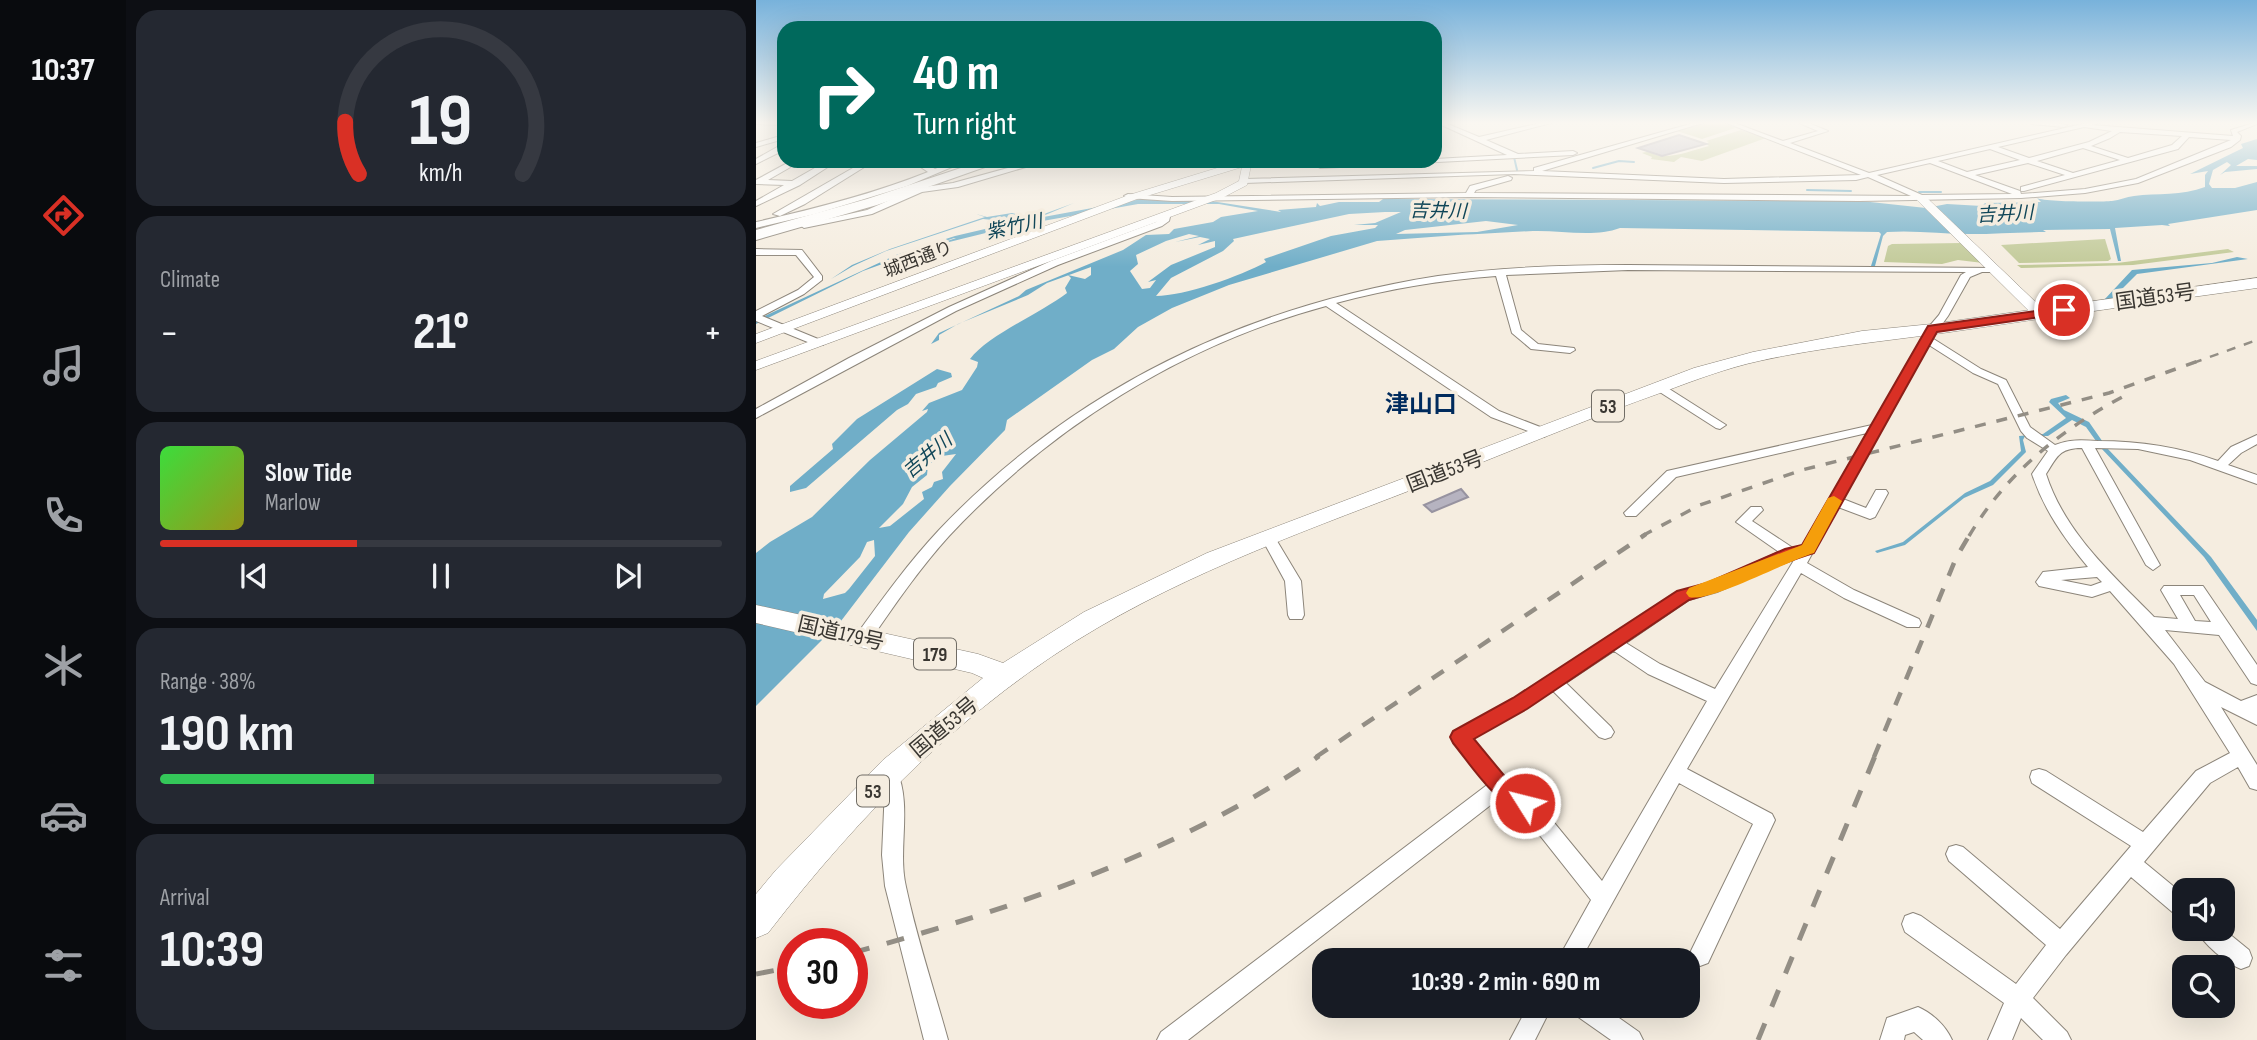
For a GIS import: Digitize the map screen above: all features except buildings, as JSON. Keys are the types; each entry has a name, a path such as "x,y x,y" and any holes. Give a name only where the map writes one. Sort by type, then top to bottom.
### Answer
{"highway":[{"path":"756,235 955,171"},
{"path":"756,235 872,202 966,171"},
{"name":"国道53号","path":"756,921 789,878 889,775 955,715 1055,641 1151,588 1269,539 1701,372 1793,348 1862,336 1930,334 2040,314 2257,282"},
{"name":"国道179号","path":"756,614 978,664 1005,676"}],"street":[{"path":"757,183 780,171"},
{"path":"756,204 817,171"},
{"path":"777,220 776,214 854,171"},
{"path":"756,225 827,208 912,181 933,171"},
{"path":"756,235 869,212 920,190 955,185 1004,171"},
{"name":"城西通り","path":"756,337 1106,204 1216,171"},
{"path":"1244,181 1246,171"},
{"path":"1319,171 1321,178"},
{"path":"1469,195 1473,188 1535,171"},
{"path":"1857,171 1922,198 1990,270 2040,314"},
{"path":"756,366 1193,206 1230,191 1244,181 1514,172 1735,181 1872,176 1892,171"},
{"path":"1959,171 2018,194 2096,171"},
{"path":"1968,174 1983,171"},
{"path":"2059,171 2075,176"},
{"path":"1127,198 1469,195 1922,198 2085,191 2138,181 2164,171"},
{"path":"757,183 834,183"},
{"name":"城西通り","path":"782,327 1127,198"},
{"path":"756,414 949,312 1051,267 1158,225 1165,221 1166,216"},
{"path":"756,252 799,252 819,278 759,318"},
{"path":"863,638 907,576 971,505 1050,435 1096,402 1208,343 1262,323 1327,302 1425,281 1500,272 1622,267 1990,270"},
{"path":"1604,900 1525,803 1500,786 1460,737 1554,682 1684,596 1794,559 1808,549 1874,428 1966,275 1990,270"},
{"path":"1500,272 1516,331 1535,347 1570,350"},
{"path":"1327,302 1495,414 1544,433"},
{"path":"759,318 819,343"},
{"path":"1930,334 1958,359 2002,382 2025,431 2035,442 2055,450"},
{"path":"1659,387 1720,425"},
{"path":"1631,513 1672,474 1874,428"},
{"path":"2220,466 2236,450 2257,439"},
{"path":"2257,480 2155,447 2085,444 2068,444 2055,450 2039,474 2048,502 2066,528 2149,623 2198,686 2257,782"},
{"path":"2085,444 2152,565"},
{"path":"1834,501 1870,514 1881,494"},
{"path":"1756,510 1743,522 1849,594 1913,623"},
{"path":"1269,539 1293,580 1296,615"},
{"path":"1576,948 1794,559"},
{"path":"2102,571 2044,579 2092,592 2114,583"},
{"path":"2190,626 2169,590 2198,590 2257,678"},
{"path":"2149,623 2224,629"},
{"path":"1614,643 1654,669 1718,698"},
{"path":"1554,682 1605,732"},
{"path":"2198,686 2249,705 2257,718"},
{"path":"2000,1040 2019,1000 2061,944 2203,777 2241,756"},
{"path":"1676,772 1765,820 1700,955"},
{"path":"889,775 894,788 892,855 895,886 936,1040"},
{"path":"2039,777 2146,845"},
{"path":"1169,1040 1500,786"},
{"path":"1956,854 2061,944"},
{"path":"2130,863 2172,899"},
{"path":"1913,924 2019,1000 2059,1040"},
{"path":"2221,941 2241,958"},
{"path":"1521,1040 1534,1018"},
{"path":"1599,1018 1631,1040"},
{"path":"1892,1040 1895,1026 1918,1019 1940,1040"}],"green space":[{"path":"2105,239 2111,259 2108,261 2019,263 2001,245"},
{"path":"1962,243 1983,263 1958,260 1942,264 1884,262 1888,246 1892,244"},
{"path":"2228,249 2234,252 2133,265 2021,268 2017,265 2117,263"}],"water":[{"path":"2197,171 2213,171 2209,184 2212,188 2235,188 2257,182 2257,210 2168,224 2170,226 2115,228 2121,261 2118,261 2110,229 1979,234 1887,232 1883,236 1875,266 1871,266 1881,234 1879,232 1620,228 1599,233 1533,231 1377,241 1229,285 1172,308 1138,327 1114,349 1092,360 1007,420 1005,430 909,532 841,621 756,706 756,553 812,517 870,460 927,412 928,409 922,411 929,403 962,390 977,367 978,362 970,359 978,350 1067,293 1065,288 1071,278 1068,275 1047,283 1028,295 962,322 1019,296 1026,290 1123,250 1146,235 1169,234 1174,229 1258,211 1219,204 1138,204 1014,226 933,246 954,238 863,271 756,324 756,320 896,255 955,236 1015,222 983,219 886,251 831,279 852,265 890,249 985,217 976,214 987,217 1012,213 1033,218 1074,203 1038,218 1141,199 1211,201 1281,212 1278,210 1316,207 1317,203 1320,206 1339,202 1379,202 1383,199 1861,201 1926,208 1947,204 1982,206 1985,203 2041,202 2037,198 2112,201 2134,196 2187,192 2205,187 2205,175 2208,171 2190,174","holes":["1401,212 1375,223 1354,225 1378,225 1375,228 1331,236 1264,259 1266,262 1228,279 1181,293 1156,296 1171,278 1223,251 1233,239 1349,214","1486,221 1518,225 1477,232 1396,234 1405,230","1189,234 1199,236 1175,242 1200,237 1210,239 1198,245 1215,241 1215,247 1171,265 1148,282 1156,280 1150,288 1142,289 1130,271 1138,264 1136,255","1091,267 1091,275 1085,279 1069,275","956,454 942,472 943,479 934,482 932,487 922,492 924,499 890,526 879,528 903,504 912,487 927,475 928,465 942,456","874,540 875,556 845,593 823,599 824,594 860,557 867,542"]},
{"path":"2237,257 2248,259 2137,274 2111,300 2104,300 2132,270 2212,263"},
{"path":"956,325 939,335 939,340 931,344 939,333"},
{"path":"937,369 951,373 952,377 938,383 936,387 916,394 908,404 897,410 806,488 790,492 790,486 833,449 832,444 857,419"},
{"path":"2066,395 2070,398 2058,403 2064,410 2089,422 2107,448 2211,557 2257,620 2257,631 2204,557 2101,448 2086,427 2072,420 2048,436 2025,436 2023,440 2026,452 1993,485 1964,498 1905,545 1877,553 1875,551 1903,542 1965,493 1990,481 2021,451 2019,436 2043,434 2066,418 2049,402"}],"waterway":[{"path":"1807,190 1851,191"},
{"path":"1919,192 1941,192"}],"railway":[{"path":"2193,363 2257,340"},
{"path":"1642,536 1700,505 1802,470 2109,393 2198,361"},
{"path":"1969,536 2001,492 2038,454 2081,422 2128,394"},
{"path":"1316,757 1646,534"},
{"path":"1874,757 1956,558 1970,534"},
{"path":"868,949 974,917 1094,874 1209,821 1319,756"},
{"path":"1758,1040 1875,756"},
{"path":"756,974 777,970"}],"slow traffic":[{"path":"1695,593 1791,553 1808,549 1834,501"}],"district":[{"name":"津山口","path":"1421,404"}],"route":[{"path":"1525,803 1500,786 1460,737 1520,704 1684,596 1712,588 1791,553 1808,549 1874,428 1933,329 2064,310"}],"water label":[{"name":"吉井川","path":"1438,210"},
{"name":"吉井川","path":"2005,213"},
{"name":"紫竹川","path":"1014,226"},
{"name":"吉井川","path":"927,455"}]}
